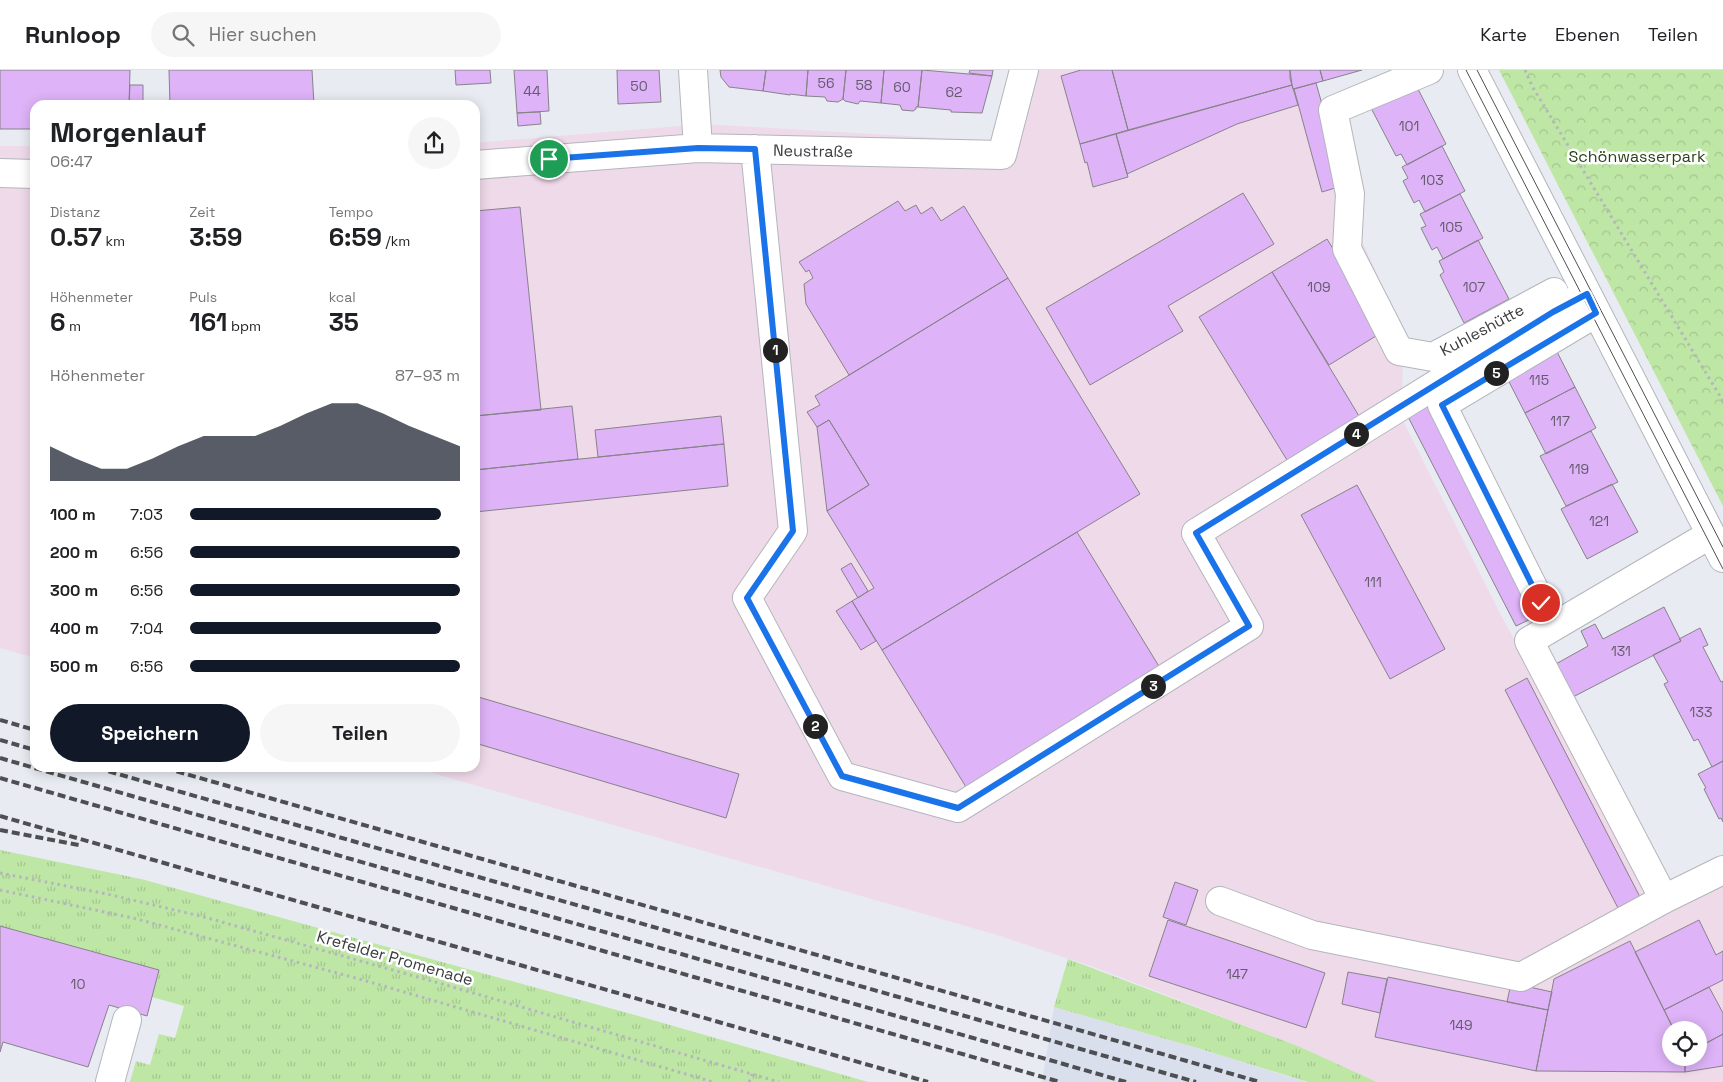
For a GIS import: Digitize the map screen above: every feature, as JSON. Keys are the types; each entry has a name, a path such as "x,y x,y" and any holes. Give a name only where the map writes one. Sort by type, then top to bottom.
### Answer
{"street":[{"path":"693,70 698,148"},
{"name":"Neustraße","path":"480,165 698,148 1002,155 1024,70"},
{"name":"Kuhleshütte","path":"1429,70 1333,110 1350,194 1347,250 1399,351 1433,356 1588,295"},
{"path":"1472,70 1717,547 1529,642 1664,899"},
{"name":"Kuhleshütte","path":"755,149 793,531 747,598 842,776 958,808 1249,626 1196,533 1553,312 1588,295"},
{"path":"0,173 30,174"},
{"path":"1541,603 1442,405 1588,295"},
{"path":"1220,902 1312,935 1521,977 1664,899 1723,870"},
{"path":"110,1082 126,1020"}],"path":[{"path":"1525,70 1532,86 1723,401"},
{"name":"Krefelder Promenade","path":"0,873 108,894 204,917 779,1082"},
{"path":"0,890 133,918 363,980 713,1082"},
{"path":"749,1082 752,1074"}],"shaded area":[{"path":"1016,70 1309,70 1319,145 1403,332 1402,419 1502,617 1650,894 1723,857 1723,1082 1377,1082 1298,1046 1094,967 997,935 429,772 480,772 480,143 704,124 994,141"},
{"path":"0,146 30,146 30,657 0,648"},
{"path":"1054,1007 1201,1049 1306,1082 1042,1082"}],"green space":[{"name":"Schönwasserpark","path":"1499,70 1723,70 1723,506"},
{"path":"0,850 141,879 642,1017 868,1082 130,1082 136,1061 150,1065 159,1034 175,1038 184,1006 152,997 159,970 0,926"},
{"path":"1068,959 1298,1046 1377,1082 1308,1082 1054,1007"}],"building":[{"path":"0,70 130,70 129,100 30,100 30,129 0,129"},
{"path":"169,70 312,70 314,100 170,100"},
{"path":"455,70 490,70 491,83 456,85"},
{"path":"514,70 547,70 549,111 517,113"},
{"path":"617,70 659,70 661,102 618,104"},
{"path":"720,70 766,70 763,91 729,87 721,77"},
{"path":"766,70 808,70 806,96 763,91"},
{"path":"808,70 846,70 843,99 838,102 827,101 825,97 806,96"},
{"path":"846,70 884,70 881,103 860,101 858,104 845,101 843,99"},
{"path":"884,70 922,70 918,107 916,109 913,111 902,110 900,105 881,103"},
{"path":"922,70 992,76 982,113 951,112 951,110 918,107"},
{"path":"970,70 993,70 992,76 969,73"},
{"path":"1081,70 1112,70 1128,130 1080,144 1061,76"},
{"path":"1112,70 1290,70 1292,85 1128,130"},
{"path":"1290,70 1320,70 1323,81 1293,89"},
{"path":"1320,70 1362,70 1323,81"},
{"path":"1316,83 1345,185 1322,192 1294,89"},
{"path":"130,85 143,85 143,100 129,100"},
{"path":"1292,85 1298,105 1237,124 1127,174 1116,134"},
{"path":"1416,85 1446,144 1407,165 1401,154 1396,156 1371,108"},
{"path":"540,112 541,124 518,126 517,113"},
{"path":"1116,134 1128,177 1093,187 1080,144"},
{"path":"1442,146 1465,191 1425,212 1419,200 1414,203 1403,181 1408,178 1402,167"},
{"path":"1243,193 1274,244 1168,306 1183,331 1090,385 1046,308"},
{"path":"1460,194 1483,238 1443,259 1437,247 1432,250 1421,228 1426,226 1420,214"},
{"path":"898,201 905,211 916,205 921,214 932,207 941,221 964,206 1008,278 849,375 806,304 804,284 813,278 809,270 806,272 799,262"},
{"path":"520,207 541,410 480,416 480,211"},
{"path":"1327,239 1384,331 1329,365 1272,272"},
{"path":"1478,240 1509,299 1464,323 1440,275 1444,272 1439,261"},
{"path":"1272,272 1359,416 1287,460 1199,317"},
{"path":"1008,278 1140,494 882,650 852,601 874,588 827,511 869,485 829,420 817,427 807,412 820,405 815,396"},
{"path":"1553,344 1575,387 1525,413 1504,372"},
{"path":"1575,387 1596,428 1546,454 1525,413"},
{"path":"1425,399 1537,616 1516,626 1405,411"},
{"path":"572,406 578,459 480,469 480,415"},
{"path":"721,416 724,444 598,457 595,430"},
{"path":"829,420 869,485 827,511 817,427"},
{"path":"1591,431 1618,482 1566,506 1540,456"},
{"path":"724,444 728,486 480,511 480,469"},
{"path":"1612,484 1638,532 1587,559 1561,509"},
{"path":"1357,485 1445,649 1390,679 1301,515"},
{"path":"1077,532 1160,668 966,787 882,650"},
{"path":"851,563 868,591 858,598 841,569"},
{"path":"852,601 876,641 861,650 836,611"},
{"path":"1664,607 1681,641 1571,698 1554,665 1588,646 1581,631 1595,624 1603,639"},
{"path":"1700,628 1708,645 1703,647 1721,682 1723,681 1723,761 1712,767 1698,739 1694,741 1664,684 1668,682 1653,655 1681,641 1679,639"},
{"path":"1527,678 1640,897 1618,908 1505,690"},
{"path":"480,697 739,774 726,818 480,744"},
{"path":"1723,761 1723,822 1721,818 1719,819 1698,774"},
{"path":"1175,882 1198,890 1186,925 1163,917"},
{"path":"1168,920 1325,973 1306,1028 1149,976"},
{"path":"1699,920 1716,955 1723,951 1723,980 1664,1010 1635,952"},
{"path":"0,926 159,970 147,1016 109,1005 88,1067 3,1042 0,1052"},
{"path":"1630,941 1670,1021 1662,1021 1662,1066 1685,1066 1685,1072 1536,1071 1554,979"},
{"path":"1348,972 1387,979 1380,1013 1342,1004"},
{"path":"1388,977 1548,1010 1536,1071 1375,1037"},
{"path":"1511,983 1552,992 1548,1010 1507,1002"},
{"path":"1709,987 1723,1013 1723,1034 1707,1043 1707,1021 1670,1021 1664,1010"},
{"path":"1723,1034 1723,1066 1685,1072 1685,1066 1707,1066 1707,1043"}],"tram line":[{"path":"1466,70 1723,569"},
{"path":"1477,70 1723,547"}],"railway":[{"path":"0,720 30,729"},
{"path":"0,740 30,749"},
{"path":"0,758 30,767"},
{"path":"49,772 1126,1082"},
{"path":"111,772 1196,1082"},
{"path":"179,772 1260,1082"},
{"path":"0,778 1060,1082"},
{"path":"0,816 928,1082"},
{"path":"0,830 79,845"}],"route":[{"path":"549,159 698,148 755,149 793,531 747,598 842,776 958,808 1249,626 1196,533 1553,312 1587,294 1596,313 1442,405 1541,603"}]}
